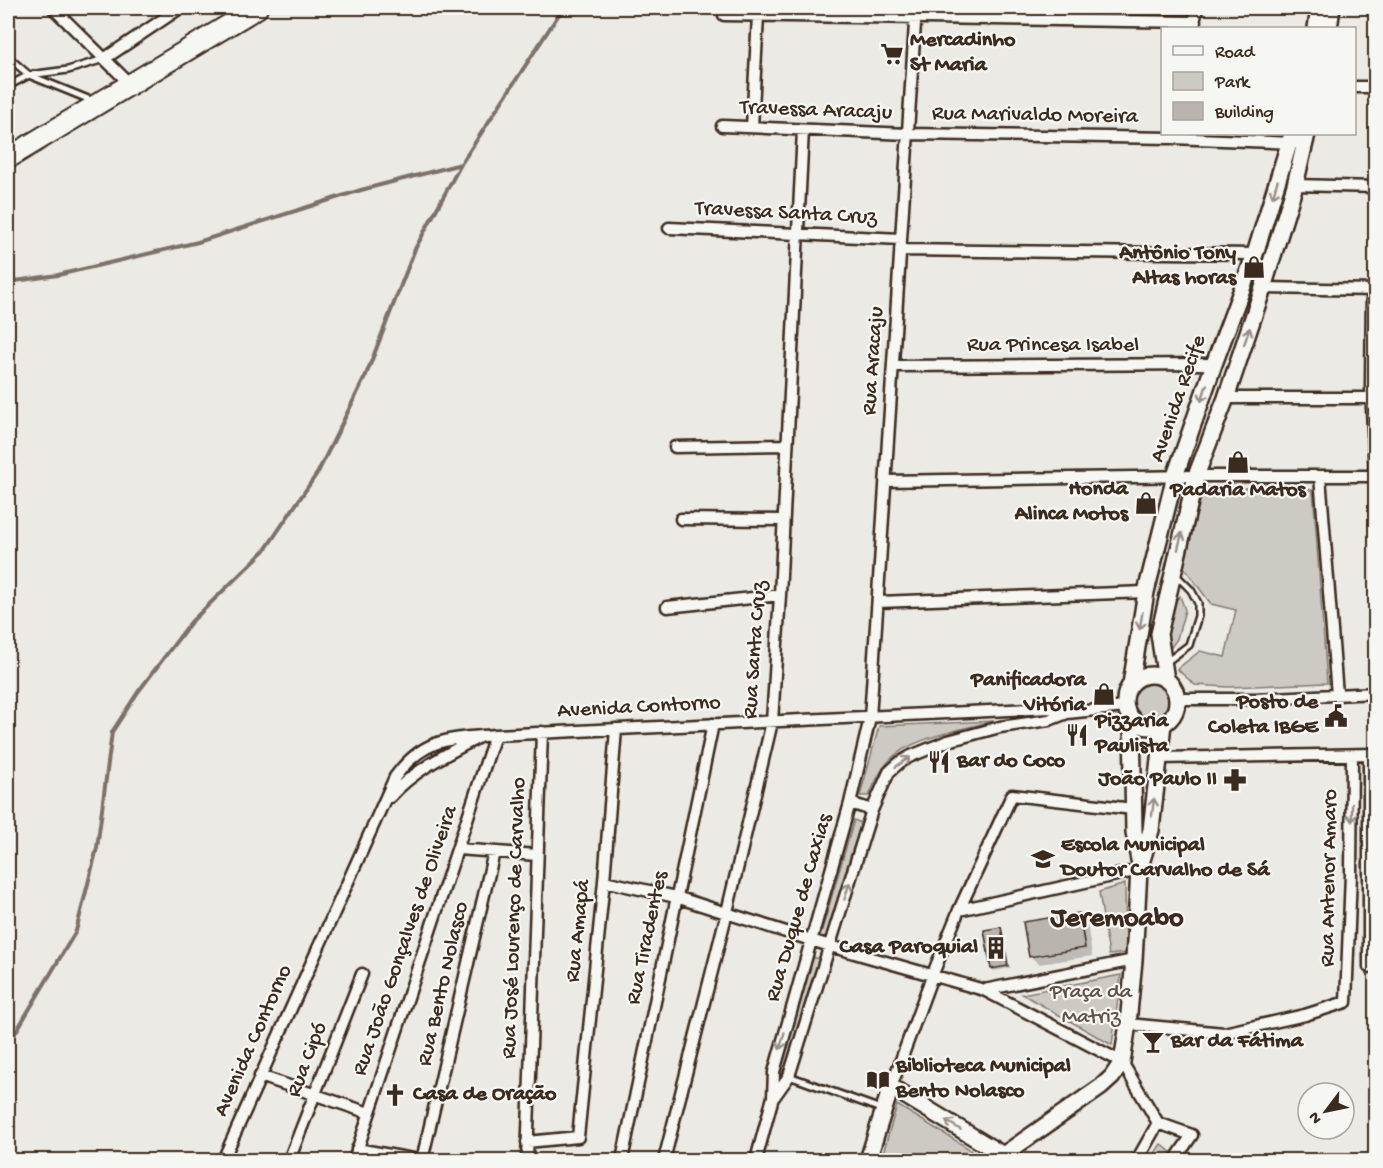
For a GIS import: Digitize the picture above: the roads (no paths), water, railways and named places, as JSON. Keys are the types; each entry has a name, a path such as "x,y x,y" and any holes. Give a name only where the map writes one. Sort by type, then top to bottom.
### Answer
{"highway":[{"path":"8,158 256,8"}],"street":[{"path":"53,8 130,84"},
{"path":"104,59 180,8"},
{"path":"724,15 758,16 809,12 915,13 1194,25 1197,8"},
{"path":"1316,27 1319,8"},
{"path":"1329,27 1332,8"},
{"name":"Rua Aracaju","path":"850,803 870,718 915,13"},
{"path":"752,128 758,16"},
{"path":"1356,87 1376,87"},
{"name":"Travessa Aracaju","path":"722,126 908,134"},
{"name":"Rua Santa Cruz","path":"664,1161 772,722 803,130"},
{"name":"Rua Marivaldo Moreira","path":"908,134 1298,138"},
{"name":"Avenida Recife","path":"1166,681 1159,634 1172,572 1196,476 1226,398 1295,185 1298,138"},
{"name":"Avenida Recife","path":"1131,684 1146,592 1175,476 1298,138"},
{"path":"1295,185 1376,187"},
{"name":"Travessa Santa Cruz","path":"669,228 799,235 901,244 1255,254"},
{"path":"885,481 1175,476 1375,476 1372,398 1374,290 1263,288"},
{"name":"Rua Princesa Isabel","path":"893,366 1214,364"},
{"path":"1226,398 1372,398"},
{"path":"675,447 787,445"},
{"path":"1320,476 1336,695"},
{"path":"681,519 783,520"},
{"path":"878,602 1146,592"},
{"path":"667,608 780,595"},
{"path":"872,810 890,772 900,762 948,741 1000,727 1049,720 1067,713 1129,713 1139,724 1148,727 1163,724 1175,711 1177,699 1174,690 1166,681 1151,675 1137,679 1126,692 1129,713 1134,832 1139,867 1128,1024 1122,1062 1112,1077 1101,1088 999,1158 891,1087"},
{"path":"1177,699 1256,699 1376,693"},
{"name":"Avenida Contorno","path":"223,1161 395,777 417,752 456,737 1049,708 1067,713"},
{"name":"Rua Tiradentes","path":"622,1161 713,724"},
{"path":"1139,867 1151,830 1163,724"},
{"name":"Rua Amapá","path":"526,1142 578,1137 604,881 616,729"},
{"name":"Rua José Lourenço de Carvalho","path":"527,1161 542,732"},
{"name":"Rua João Gonçalves de Oliveira","path":"354,1161 495,735"},
{"name":"Avenida Contorno","path":"381,807 401,784 482,736"},
{"path":"1159,758 1372,754"},
{"name":"Rua Antenor Amaro","path":"1372,754 1372,967"},
{"name":"Rua Antenor Amaro","path":"1128,1024 1224,1033 1305,1015 1346,1002 1349,967 1352,755"},
{"path":"868,1161 882,1110 932,976 959,910 1012,795 1133,809"},
{"name":"Rua Duque de Caxias","path":"756,1161 774,1097 774,1072 850,803 872,810 789,1076 774,1097"},
{"path":"458,849 537,855"},
{"name":"Rua Bento Nolasco","path":"420,1161 494,852"},
{"path":"959,910 1139,867"},
{"path":"1351,874 1373,873"},
{"path":"604,881 676,897 830,946 984,990 1122,1062 1158,1123 1192,1135 1175,1161"},
{"path":"984,990 1134,960"},
{"path":"1349,967 1372,967"},
{"name":"Rua Cipó","path":"290,1161 362,974"},
{"path":"260,1076 369,1113"},
{"path":"1137,1161 1158,1123"},
{"path":"357,1149 420,1161"}],"lane":[{"path":"8,57 29,75 98,103"},
{"path":"8,86 29,75 68,70 104,59"},
{"path":"1164,664 1189,645 1198,616 1198,603 1191,590 1172,572"},
{"path":"789,1076 882,1110"}],"waterway":[{"path":"8,1045 76,931 97,848 112,732 138,692 191,622 265,550 318,472 366,375 415,249 461,164 563,8"},
{"path":"8,282 58,275 198,242 361,190 461,164"}],"place":[{"name":"Mercadinho St Maria","path":"892,54"},
{"name":"Antônio Tony Altas horas","path":"1254,267"},
{"name":"Padaria Matos","path":"1238,462"},
{"name":"Honda Alinca Motos","path":"1146,503"},
{"name":"Panificadora Vitória","path":"1104,694"},
{"name":"Posto de Coleta IBGE","path":"1336,716"},
{"name":"Pizzaria Paulista","path":"1077,735"},
{"name":"Bar do Coco","path":"939,762"},
{"name":"João Paulo II","path":"1235,780"},
{"name":"Escola Municipal Doutor Carvalho de Sá","path":"1043,859"},
{"name":"Casa Paroquial","path":"996,948"},
{"name":"Bar da Fátima","path":"1153,1042"},
{"name":"Biblioteca Municipal Bento Nolasco","path":"878,1080"},
{"name":"Casa de Oração","path":"395,1095"}],"district":[{"name":"Jeremoabo","path":"1117,919"}],"park label":[{"name":"Praça da Matriz","path":"1091,1006"}]}
